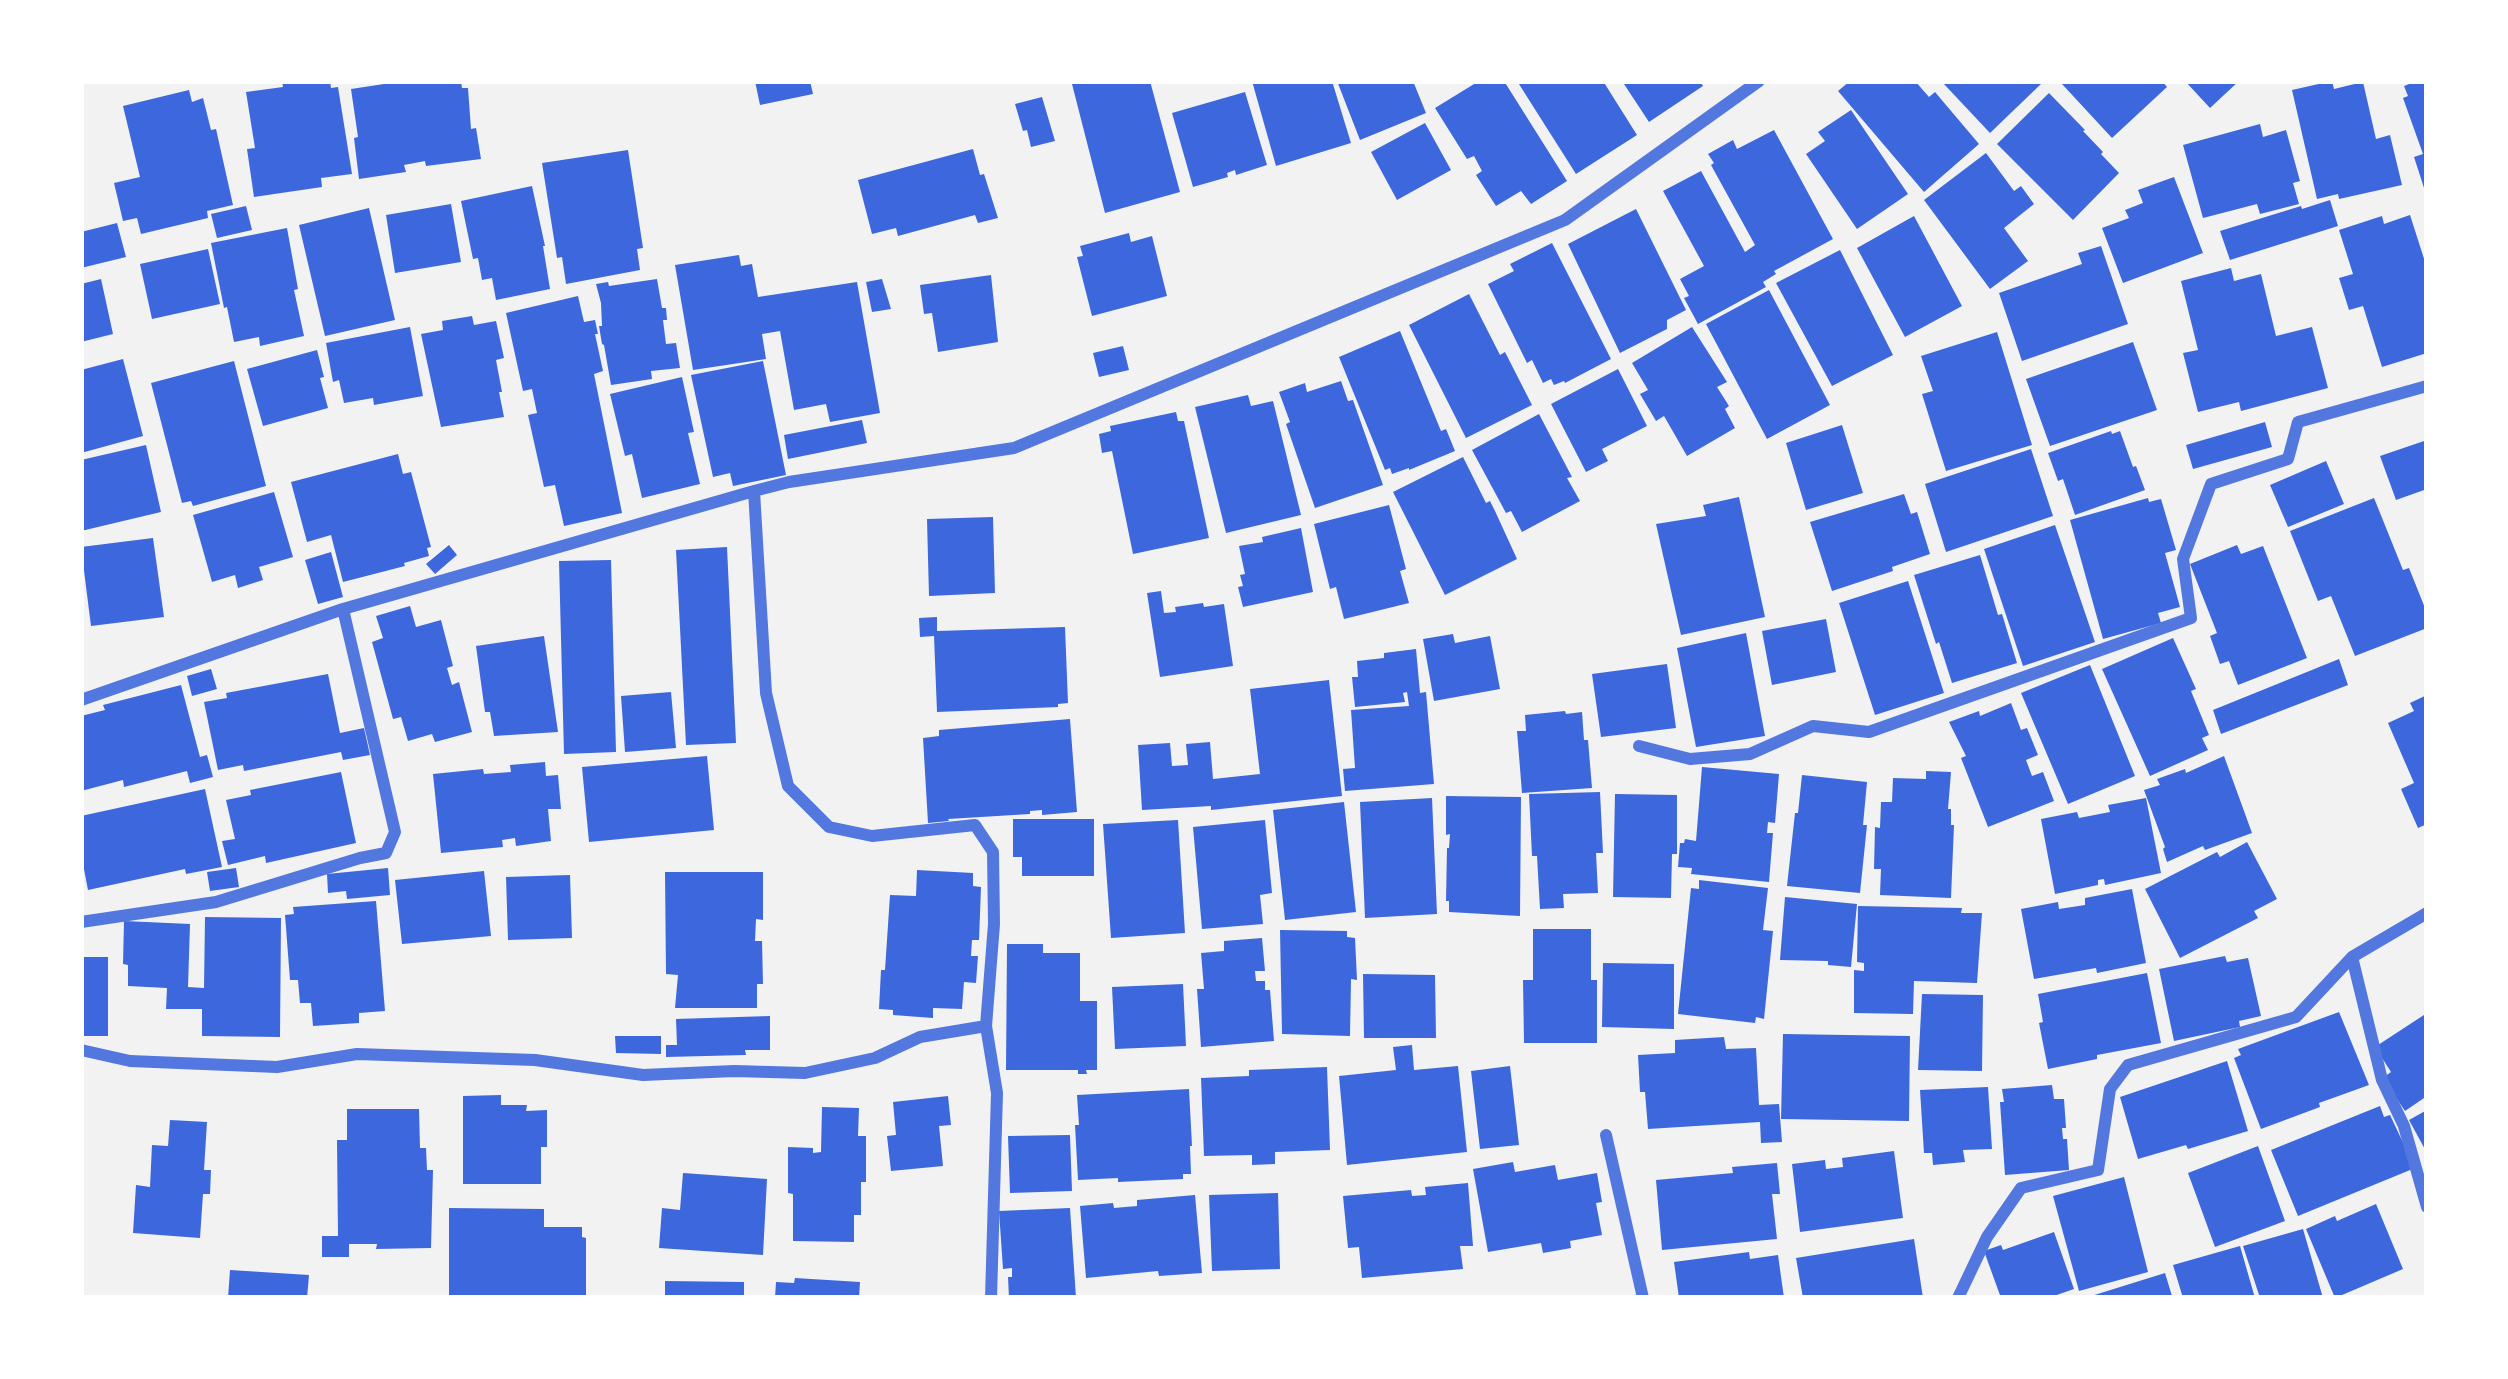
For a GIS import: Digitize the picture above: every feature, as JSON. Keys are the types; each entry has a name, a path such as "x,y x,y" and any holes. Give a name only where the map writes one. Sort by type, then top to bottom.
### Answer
{"street":[{"path":"81,700 343,609 754,490 1014,448 1565,220 1759,81"},
{"path":"1639,746 1690,759 1750,754 1813,726 1869,732 2191,618 2183,559 2211,484 2288,459 2298,422 2427,386"},
{"path":"754,490 766,693 788,786 829,827 872,836 976,825 993,852 994,924 986,1026 997,1093 991,1298"},
{"path":"81,922 216,902 386,853 394,832 343,609"},
{"path":"1958,1298 1987,1237 2021,1188 2098,1170 2110,1089 2128,1065 2296,1017 2352,957 2427,914"},
{"path":"2352,957 2382,1080 2404,1126 2427,1207"},
{"path":"81,1050 130,1060 277,1067 357,1054 535,1060 643,1075 805,1073 875,1058 920,1037 986,1026"},
{"path":"1606,1135 1643,1298"}],"building":[{"path":"282,81 330,81 331,88 338,87 352,174 321,178 322,187 254,197 247,149 255,148 246,92 283,87"},
{"path":"404,81 461,81 462,88 468,88 471,129 476,128 481,159 426,166 425,161 404,165 406,172 359,179 351,89"},
{"path":"755,81 810,81 813,94 760,105"},
{"path":"1150,81 1180,192 1105,213 1072,84"},
{"path":"1252,81 1332,81 1351,143 1276,166"},
{"path":"1337,81 1413,81 1426,113 1360,140"},
{"path":"1479,81 1504,81 1567,181 1531,204 1521,191 1496,206 1476,175 1482,171 1474,156 1467,159 1435,108"},
{"path":"1517,81 1603,81 1637,135 1576,174"},
{"path":"1622,81 1700,81 1703,86 1649,122"},
{"path":"1850,81 1915,81 1929,97 1935,92 1979,144 1924,192 1838,91"},
{"path":"1945,81 2039,81 2041,84 1990,133"},
{"path":"2162,81 2167,87 2112,138 2062,84"},
{"path":"2185,81 2239,81 2210,108"},
{"path":"2332,81 2334,89 2363,82 2376,139 2390,135 2402,185 2317,199 2292,90"},
{"path":"2427,81 2426,194 2414,157 2423,154 2403,98 2408,96 2404,86"},
{"path":"189,90 192,102 203,98 211,130 216,129 233,205 207,211 208,218 141,234 137,218 123,221 114,183 140,177 123,106"},
{"path":"1245,92 1267,165 1236,175 1235,170 1228,177 1193,187 1172,113"},
{"path":"2049,93 2119,173 2073,220 1997,144"},
{"path":"1042,97 1055,141 1031,147 1015,104"},
{"path":"1851,110 1908,194 1857,229 1806,154 1825,141 1818,132"},
{"path":"1425,123 1451,170 1397,200 1371,152"},
{"path":"2260,124 2263,137 2286,130 2300,181 2293,183 2299,204 2260,214 2257,204 2203,218 2183,145"},
{"path":"1774,130 1833,239 1774,271 1763,282 1766,287 1698,324 1680,279 1704,266 1663,191 1701,171 1745,252 1755,245 1708,154 1733,140 1737,149"},
{"path":"973,149 998,218 978,223 975,215 898,236 896,228 872,234 858,180"},
{"path":"628,150 643,248 637,249 640,270 566,284 562,257 557,258 542,163"},
{"path":"1986,153 2014,191 2021,186 2034,204 2004,228 2028,261 1990,289 1924,200"},
{"path":"2174,177 2203,253 2123,283 2102,228 2129,218 2125,210 2143,203 2138,190"},
{"path":"532,186 550,289 496,300 492,278 482,280 478,258 473,259 461,201"},
{"path":"2330,200 2338,226 2230,260 2220,231"},
{"path":"451,204 461,262 395,273 386,215"},
{"path":"246,206 252,230 217,238 211,214"},
{"path":"369,208 395,320 325,336 299,225"},
{"path":"1636,209 1686,310 1667,320 1667,329 1620,353 1568,244"},
{"path":"2410,215 2427,268 2427,353 2382,367 2363,306 2349,310 2339,278 2353,274 2339,230 2382,216 2384,224"},
{"path":"1914,216 1962,306 1905,337 1857,248"},
{"path":"117,223 126,257 81,268 81,232"},
{"path":"287,228 304,336 260,346 259,337 234,342 211,243"},
{"path":"1129,233 1131,242 1152,236 1167,296 1092,316 1077,257 1083,256 1080,246"},
{"path":"1552,243 1611,359 1554,385 1551,379 1543,383 1532,360 1527,363 1488,284 1514,271 1510,264"},
{"path":"2101,246 2128,324 2022,361 1999,293 2082,264 2078,253"},
{"path":"208,249 220,304 152,319 140,264"},
{"path":"1840,250 1893,355 1832,386 1776,283"},
{"path":"739,255 741,266 752,264 758,297 857,282 880,413 830,422 826,404 794,410 780,331 762,334 766,359 693,370 675,265"},
{"path":"2231,268 2234,281 2261,274 2276,336 2312,327 2328,388 2241,411 2239,402 2198,412 2183,353 2198,350 2181,281"},
{"path":"991,275 998,342 938,352 932,313 924,314 920,285"},
{"path":"101,279 113,334 81,342 81,284"},
{"path":"657,279 662,308 666,308 666,344 676,343 680,368 651,371 652,379 611,385 596,284"},
{"path":"882,279 891,309 872,312 866,282"},
{"path":"1769,290 1830,405 1767,439 1706,324"},
{"path":"1469,294 1532,405 1466,438 1409,325"},
{"path":"578,296 584,322 595,320 598,334 603,371 594,374 622,513 564,526 555,485 544,487 528,415 537,413 532,389 523,391 506,313"},
{"path":"472,316 474,325 496,321 504,358 496,360 504,417 441,427 421,334 443,330 442,321"},
{"path":"410,327 423,396 374,405 373,398 344,403 339,380 333,382 326,343"},
{"path":"1692,327 1727,382 1717,387 1735,428 1687,456 1664,416 1656,421 1640,394 1648,390 1632,363"},
{"path":"1400,331 1441,431 1446,429 1455,451 1392,474 1390,468 1385,470 1339,357"},
{"path":"1997,332 2032,445 1946,471 1922,394 1933,391 1921,356"},
{"path":"2133,342 2157,410 2050,446 2026,379"},
{"path":"1123,346 1129,370 1099,377 1093,353"},
{"path":"317,350 328,408 263,426 247,369"},
{"path":"123,359 143,436 81,453 81,370"},
{"path":"234,361 266,486 193,506 191,501 182,503 151,383"},
{"path":"763,361 786,475 733,486 730,473 713,477 691,375"},
{"path":"1618,369 1647,426 1602,449 1608,461 1586,472 1551,404"},
{"path":"682,377 700,484 642,498 632,454 625,456 610,394"},
{"path":"1341,381 1348,401 1353,400 1383,485 1315,508 1279,392 1305,383 1307,392"},
{"path":"1248,395 1251,406 1273,401 1301,515 1226,533 1195,407"},
{"path":"1176,412 1178,421 1184,421 1209,538 1133,554 1112,451 1102,453 1099,434 1111,431 1110,426"},
{"path":"1539,414 1580,501 1522,532 1511,511 1506,513 1472,450"},
{"path":"862,420 867,443 788,459 784,435"},
{"path":"2265,422 2272,447 2193,469 2186,445"},
{"path":"1842,425 1863,493 1806,510 1786,443"},
{"path":"2120,431 2145,490 2075,515 2048,453"},
{"path":"2427,440 2427,489 2396,500 2380,456"},
{"path":"146,445 161,512 81,531 81,460"},
{"path":"2031,449 2053,516 1946,552 1925,484"},
{"path":"398,454 403,474 411,472 431,547 427,548 429,556 343,582 331,535 307,542 291,482"},
{"path":"1463,457 1517,559 1445,595 1393,492"},
{"path":"2326,461 2344,504 2288,527 2270,485"},
{"path":"274,492 293,557 259,567 263,580 238,588 235,575 212,582 193,515"},
{"path":"1904,494 1911,514 1917,512 1930,554 1832,591 1810,522"},
{"path":"1739,497 1765,617 1681,635 1656,524 1706,516 1703,505"},
{"path":"2148,498 2149,502 2161,499 2176,550 2165,553 2180,607 2158,613 2161,623 2103,639 2070,520"},
{"path":"2374,498 2403,570 2409,568 2427,613 2427,628 2355,656 2331,596 2318,601 2290,531"},
{"path":"1389,505 1406,569 1400,571 1409,603 1344,619 1336,587 1330,589 1314,524"},
{"path":"993,517 995,593 929,596 927,519"},
{"path":"2055,525 2095,642 2023,666 1984,549"},
{"path":"1301,528 1313,592 1243,607 1238,587 1243,586 1240,575 1245,574 1239,546"},
{"path":"153,538 164,617 91,626 81,547"},
{"path":"449,545 457,555 435,574 426,564"},
{"path":"2237,545 2241,554 2263,546 2307,658 2238,685 2229,661 2220,664 2210,636 2217,633 2190,564"},
{"path":"727,547 736,743 686,745 676,550"},
{"path":"331,552 343,597 318,604 305,560"},
{"path":"1980,555 2017,663 1952,683 1914,575"},
{"path":"611,560 616,752 564,754 559,561"},
{"path":"1908,581 1944,693 1875,715 1839,603"},
{"path":"1161,591 1164,613 1176,612 1175,607 1224,604 1233,666 1160,677 1147,593"},
{"path":"410,606 416,627 441,620 453,666 447,668 452,685 459,682 472,732 435,742 432,734 408,741 401,717 393,719 372,642 383,638 376,616"},
{"path":"937,617 937,631 1065,627 1068,703 937,712 934,636 920,637 919,618"},
{"path":"1826,619 1836,672 1772,685 1762,631"},
{"path":"1746,633 1765,736 1696,747 1677,648"},
{"path":"1453,634 1455,643 1490,636 1500,689 1434,701 1423,639"},
{"path":"544,636 558,732 494,736 490,712 485,712 476,646"},
{"path":"2173,638 2196,689 2191,691 2209,735 2202,738 2208,750 2150,776 2102,669"},
{"path":"1416,649 1420,693 1426,692 1434,784 1345,791 1343,769 1355,768 1351,710 1409,706 1407,692 1403,693 1405,702 1355,707 1352,677 1358,677 1357,661"},
{"path":"2339,659 2348,685 2221,734 2213,710"},
{"path":"1667,664 1676,728 1601,737 1592,674"},
{"path":"2090,665 2135,776 2068,804 2021,693"},
{"path":"211,669 217,689 192,696 187,676"},
{"path":"328,674 340,733 364,728 370,755 343,760 341,752 244,771 243,765 218,770 204,702 227,698 226,693"},
{"path":"1329,680 1342,796 1211,810 1211,806 1142,810 1138,745 1170,743 1172,766 1188,765 1186,744 1210,742 1213,779 1260,774 1250,689"},
{"path":"181,685 200,757 207,755 213,777 190,783 187,771 124,787 123,780 81,791 81,716 105,710 103,705"},
{"path":"671,692 676,748 625,752 621,696"},
{"path":"2427,695 2427,824 2418,828 2401,789 2414,783 2388,723 2414,711 2410,703"},
{"path":"2011,703 2038,755 2026,760 2032,776 2043,772 2054,801 1988,827 1961,758 1966,756 1949,722"},
{"path":"1582,712 1592,788 1522,793 1517,731 1526,731 1525,715"},
{"path":"1070,719 1077,812 1042,815 1042,810 928,823 923,738 939,736 939,730"},
{"path":"707,756 714,830 589,842 582,767"},
{"path":"2224,756 2252,833 2167,862 2144,790 2160,785 2157,779 2185,769 2186,773"},
{"path":"545,762 546,776 558,775 561,809 548,809 551,841 516,846 515,838 502,840 503,847 441,853 433,774 483,769 484,774 511,772 510,765"},
{"path":"1702,767 1779,774 1775,823 1768,822 1767,833 1773,833 1769,882 1691,874 1692,868 1678,867 1680,843 1696,841"},
{"path":"1926,771 1951,772 1951,898 1880,895 1881,869 1874,869 1881,802 1892,802 1893,778 1926,779"},
{"path":"341,772 356,843 266,863 265,856 228,865 222,841 235,839 226,800 251,795 250,790"},
{"path":"1802,775 1867,782 1860,893 1787,886"},
{"path":"205,789 222,867 186,874 185,869 88,890 81,816"},
{"path":"1600,792 1603,853 1596,853 1598,893 1563,894 1564,908 1540,909 1529,794"},
{"path":"1615,794 1677,795 1671,898 1613,897"},
{"path":"1446,796 1521,797 1520,916 1449,912"},
{"path":"1432,798 1437,914 1365,918 1360,802"},
{"path":"2146,798 2161,873 2105,885 2104,879 2098,880 2098,885 2055,894 2041,819 2110,812 2108,805"},
{"path":"1344,802 1356,912 1285,920 1273,810"},
{"path":"1013,819 1094,819 1094,876 1022,876 1022,857 1013,857"},
{"path":"1178,820 1185,933 1111,938 1103,824"},
{"path":"1265,820 1272,893 1260,895 1263,924 1202,929 1193,827"},
{"path":"2247,842 2277,899 2254,911 2258,918 2180,958 2145,889"},
{"path":"236,868 239,887 210,891 207,872"},
{"path":"388,868 390,895 347,899 346,891 328,893 327,874"},
{"path":"917,870 973,873 973,886 981,887 979,940 972,940 971,956 978,956 976,983 964,982 962,1009 933,1008 933,1018 893,1015 893,1010 879,1009 890,895 916,896"},
{"path":"484,871 491,936 402,944 395,880"},
{"path":"665,872 763,872 763,920 756,919 755,941 762,941 763,984 757,984 757,1008 675,1008 678,975 666,974"},
{"path":"570,875 572,938 508,940 506,877"},
{"path":"1699,880 1768,888 1763,930 1773,931 1764,1019 1756,1017 1755,1023 1678,1014 1691,888 1699,889"},
{"path":"2132,889 2146,963 2034,979 2021,909 2058,902 2059,909 2085,905 2085,898"},
{"path":"1785,897 1857,904 1851,967 1828,965 1828,961 1780,960"},
{"path":"376,901 385,1011 359,1013 359,1023 313,1026 311,1003 300,1003 298,980 290,980 285,915 294,914 293,907"},
{"path":"1858,906 1962,908 1961,913 1982,913 1977,983 1914,981 1913,1014 1854,1013 1854,970 1864,971 1864,963 1857,962"},
{"path":"205,917 281,918 280,1037 202,1036 202,1009 166,1009 167,988 128,986 128,965 123,964 124,921 190,924 188,987 204,988"},
{"path":"1533,929 1591,929 1597,1043 1524,1043 1523,980 1533,980"},
{"path":"1280,930 1347,931 1347,937 1355,938 1357,980 1351,979 1350,1036 1282,1034"},
{"path":"1262,938 1265,971 1255,971 1256,981 1265,981 1265,990 1270,990 1274,1041 1201,1047 1197,989 1204,989 1201,953 1224,951 1224,941"},
{"path":"1007,944 1043,944 1043,953 1080,953 1080,1001 1097,1001 1097,1070 1078,1074 1078,1070 1006,1070"},
{"path":"2225,956 2227,962 2248,958 2261,1016 2239,1021 2240,1027 2174,1041 2159,969"},
{"path":"81,957 108,957 108,1036 81,1036"},
{"path":"1603,963 1674,964 1674,1029 1602,1027"},
{"path":"2147,973 2161,1043 2048,1069 2038,994"},
{"path":"1363,974 1435,975 1436,1038 1364,1038"},
{"path":"1183,984 1186,1046 1115,1049 1112,987"},
{"path":"1922,994 1983,995 1982,1071 1918,1070"},
{"path":"2339,1012 2369,1085 2261,1129 2234,1058 2241,1055 2238,1049"},
{"path":"2427,1013 2427,1096 2405,1111 2383,1078 2391,1072 2375,1047"},
{"path":"770,1016 770,1050 666,1057 666,1045 677,1045 676,1019"},
{"path":"1783,1034 1910,1036 1909,1121 1781,1119"},
{"path":"615,1036 661,1036 661,1054 616,1053"},
{"path":"1724,1037 1726,1049 1756,1048 1759,1105 1779,1104 1782,1142 1761,1143 1760,1122 1648,1129 1638,1055 1675,1053 1675,1040"},
{"path":"1412,1045 1414,1070 1458,1066 1467,1152 1347,1165 1339,1076 1396,1070 1393,1047"},
{"path":"2227,1061 2248,1131 2138,1159 2120,1097"},
{"path":"1510,1066 1519,1145 1480,1149 1471,1071"},
{"path":"1327,1067 1330,1150 1275,1152 1275,1164 1252,1165 1252,1155 1204,1156 1201,1078 1249,1076 1249,1070"},
{"path":"2052,1085 2054,1099 2064,1099 2066,1128 2062,1128 2069,1170 2005,1175 2002,1089"},
{"path":"1988,1087 1992,1149 1963,1150 1965,1162 1933,1165 1932,1153 1924,1153 1920,1090"},
{"path":"1189,1089 1191,1174 1183,1174 1183,1179 1078,1180 1077,1095"},
{"path":"501,1095 501,1105 547,1110 541,1184 463,1184 463,1096"},
{"path":"948,1096 951,1125 939,1126 943,1166 891,1171 887,1136 896,1135 893,1102"},
{"path":"2380,1106 2384,1117 2390,1115 2415,1168 2298,1216 2271,1150"},
{"path":"822,1107 859,1108 858,1136 866,1136 866,1182 861,1182 861,1215 854,1215 854,1242 793,1241 788,1147 821,1152"},
{"path":"347,1109 419,1109 420,1148 426,1148 427,1170 433,1170 431,1248 376,1249 377,1244 349,1244 349,1257 322,1257 322,1236 338,1236 337,1140 347,1140"},
{"path":"2427,1110 2427,1153 2409,1120"},
{"path":"170,1120 207,1122 204,1170 211,1170 210,1194 203,1194 200,1238 133,1233 136,1185 150,1187 152,1145 168,1146"},
{"path":"1070,1135 1072,1191 1010,1193 1008,1136"},
{"path":"2258,1146 2285,1221 2215,1247 2188,1173"},
{"path":"1894,1151 1903,1218 1800,1232 1792,1164 1825,1160 1826,1169 1843,1167 1842,1158"},
{"path":"1513,1162 1515,1172 1555,1165 1558,1180 1597,1173 1602,1235 1543,1253 1541,1243 1488,1252 1473,1169"},
{"path":"1777,1163 1780,1194 1772,1194 1777,1239 1662,1250 1656,1180 1733,1173 1732,1167"},
{"path":"683,1173 767,1179 763,1255 659,1248 662,1208 680,1210"},
{"path":"2124,1177 2148,1272 2079,1291 2053,1196"},
{"path":"1468,1183 1473,1246 1460,1246 1463,1269 1362,1278 1359,1247 1348,1248 1343,1196 1411,1190 1412,1196 1426,1195 1425,1187"},
{"path":"1278,1193 1280,1269 1212,1271 1209,1195"},
{"path":"1195,1195 1202,1273 1159,1276 1158,1271 1086,1278 1080,1206 1137,1206 1137,1200"},
{"path":"2376,1204 2403,1269 2335,1298 2306,1229"},
{"path":"449,1208 544,1209 544,1227 582,1227 586,1296 449,1298"},
{"path":"1070,1208 1076,1298 1009,1298 1012,1268 1003,1269 999,1211"},
{"path":"2303,1229 2323,1298 2260,1298 2243,1246"},
{"path":"2054,1232 2074,1289 2048,1298 2001,1298 1984,1251 2001,1245 2003,1250"},
{"path":"1914,1239 1923,1298 1803,1298 1796,1258"},
{"path":"2240,1246 2255,1298 2183,1298 2173,1265"},
{"path":"1749,1252 1750,1259 1778,1255 1784,1298 1679,1298 1674,1262"},
{"path":"230,1270 309,1275 307,1298 228,1298"},
{"path":"2165,1273 2172,1296 2088,1298 2088,1297"},
{"path":"795,1278 860,1282 859,1298 775,1298 776,1282 794,1283"},
{"path":"665,1281 744,1282 744,1298 665,1298"}]}
